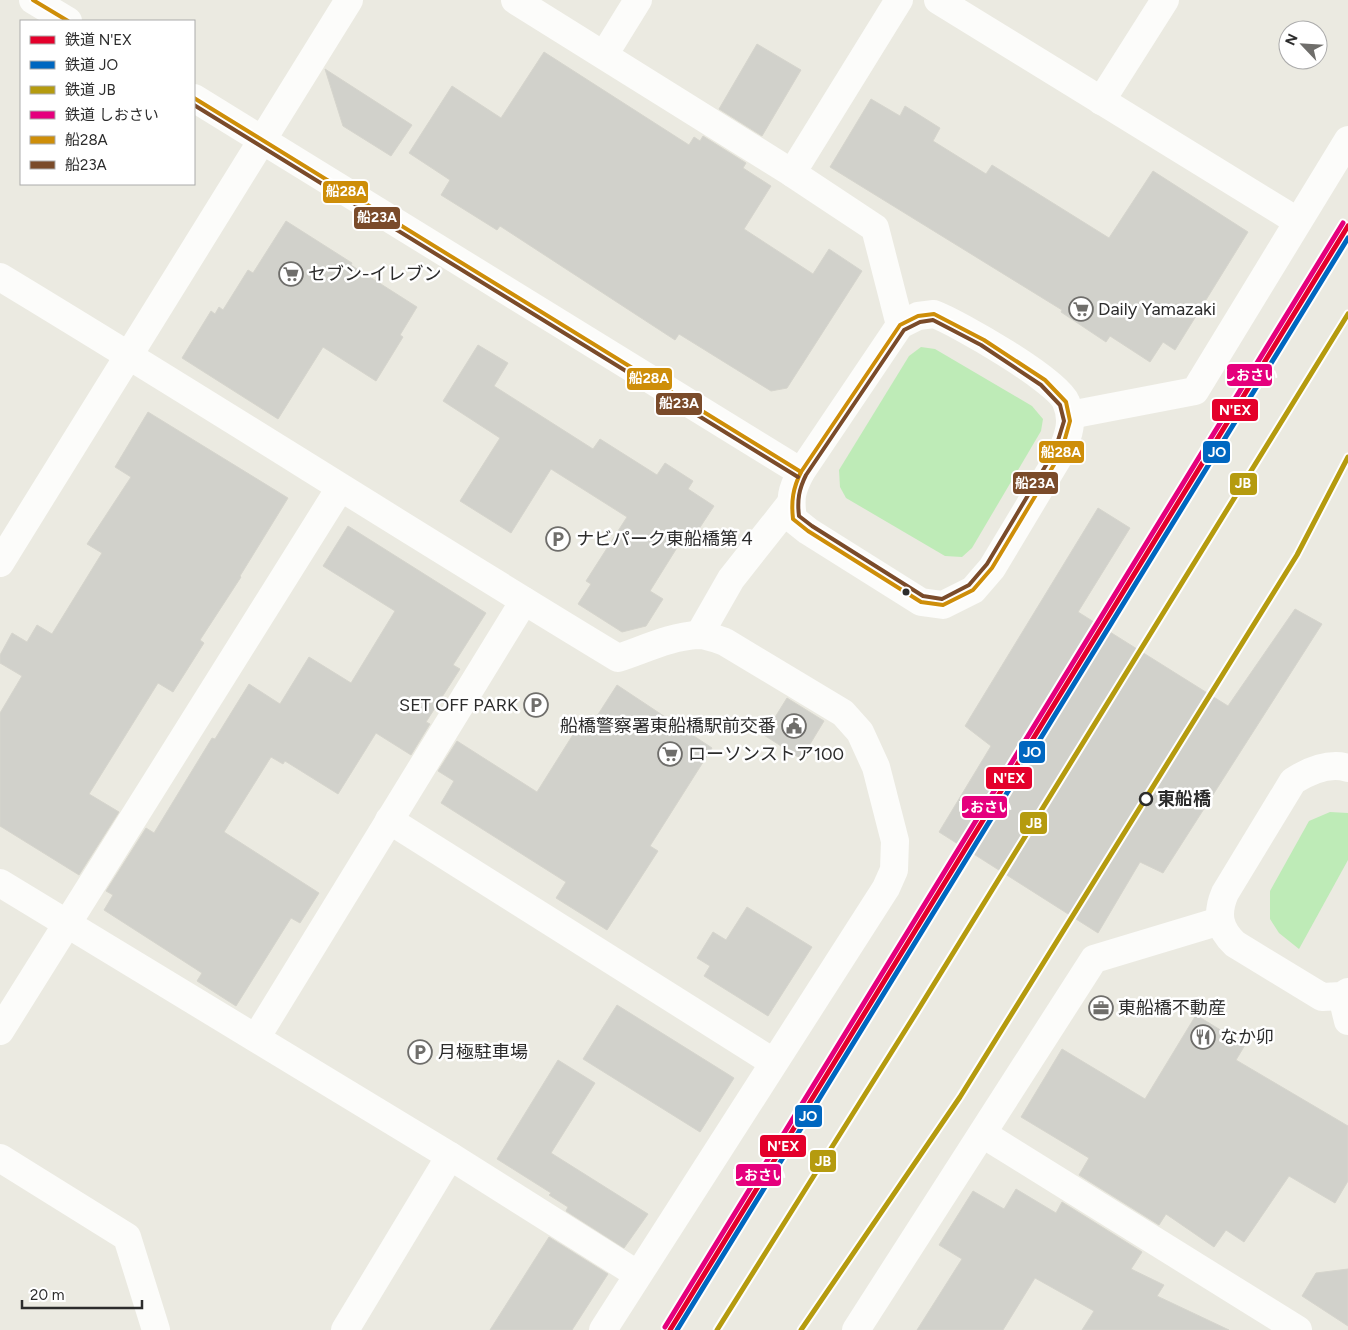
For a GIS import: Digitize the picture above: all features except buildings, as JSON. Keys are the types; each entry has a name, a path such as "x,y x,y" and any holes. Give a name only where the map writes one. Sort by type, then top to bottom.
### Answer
{"street":[{"path":"33,0 66,20"},
{"path":"0,564 261,139 349,0"},
{"path":"515,0 792,173 874,228 900,325"},
{"path":"604,55 638,0"},
{"path":"792,173 899,0"},
{"path":"938,0 1296,222"},
{"path":"1101,100 1165,0"},
{"path":"195,99 801,472"},
{"path":"1070,415 1195,391 1296,222 1348,140"},
{"path":"0,277 130,355 340,488 618,658 685,637 699,635 725,642 843,713 860,732 876,767 895,841 894,870 886,888 602,1330"},
{"path":"934,314 952,321 1051,384 1065,400 1070,415 1070,432 1061,453 992,568 973,590 943,604 921,602 808,531 793,519 792,489 801,472 900,325 918,316 934,314"},
{"path":"0,1031 340,488"},
{"path":"699,635 732,579 791,502"},
{"path":"256,1038 524,601"},
{"path":"1346,1003 1322,997 1243,949 1226,935 1220,921 1219,907 1224,893 1293,781 1308,772 1325,767 1348,768"},
{"path":"389,820 773,1062"},
{"path":"0,882 450,1156 637,1274"},
{"path":"856,1330 1094,959 1220,921"},
{"path":"983,1134 1298,1330"},
{"path":"345,1330 450,1156"},
{"path":"0,1158 127,1237 156,1330"}],"green space":[{"path":"921,347 935,349 1032,406 1043,419 1041,431 972,548 962,557 945,556 846,498 840,487 839,470 909,356"},
{"path":"1330,812 1348,813 1348,860 1299,949 1279,933 1270,919 1270,891 1309,821"}],"rail line":[{"name":"しおさい","path":"665,1327 1343,223"},
{"name":"N'EX","path":"670,1330 1348,226"},
{"name":"JO","path":"677,1330 1348,238"},
{"name":"JB","path":"717,1330 913,1018 1348,314"},
{"name":"JB","path":"801,1330 960,1097 1297,555 1348,457"}],"transit line":[{"name":"船28A","path":"33,0 66,20"},
{"name":"船28A","path":"195,99 801,472"},
{"name":"船23A","path":"195,106 798,477"},
{"name":"船28A","path":"934,314 984,340 1045,380 1066,402 1070,421 1061,453 992,568 973,590 943,605 921,602 808,531 793,519 792,512 794,489 801,472 900,325 918,316 934,314"},
{"name":"船23A","path":"933,320 981,345 1041,385 1060,405 1064,421 1055,450 987,564 969,585 942,599 923,596 812,526 799,516 798,510 799,495 806,475 904,330 920,322 933,320"}],"place":[{"name":"セブン-イレブン","path":"291,274"},
{"name":"Daily Yamazaki","path":"1081,309"},
{"name":"ナビパーク東船橋第４","path":"558,539"},
{"name":"SET OFF PARK","path":"536,705"},
{"name":"船橋警察署東船橋駅前交番","path":"794,726"},
{"name":"ローソンストア100","path":"670,754"},
{"name":"東船橋","path":"1146,799"},
{"name":"東船橋不動産","path":"1101,1008"},
{"name":"なか卯","path":"1203,1037"},
{"name":"月極駐車場","path":"420,1052"}]}
